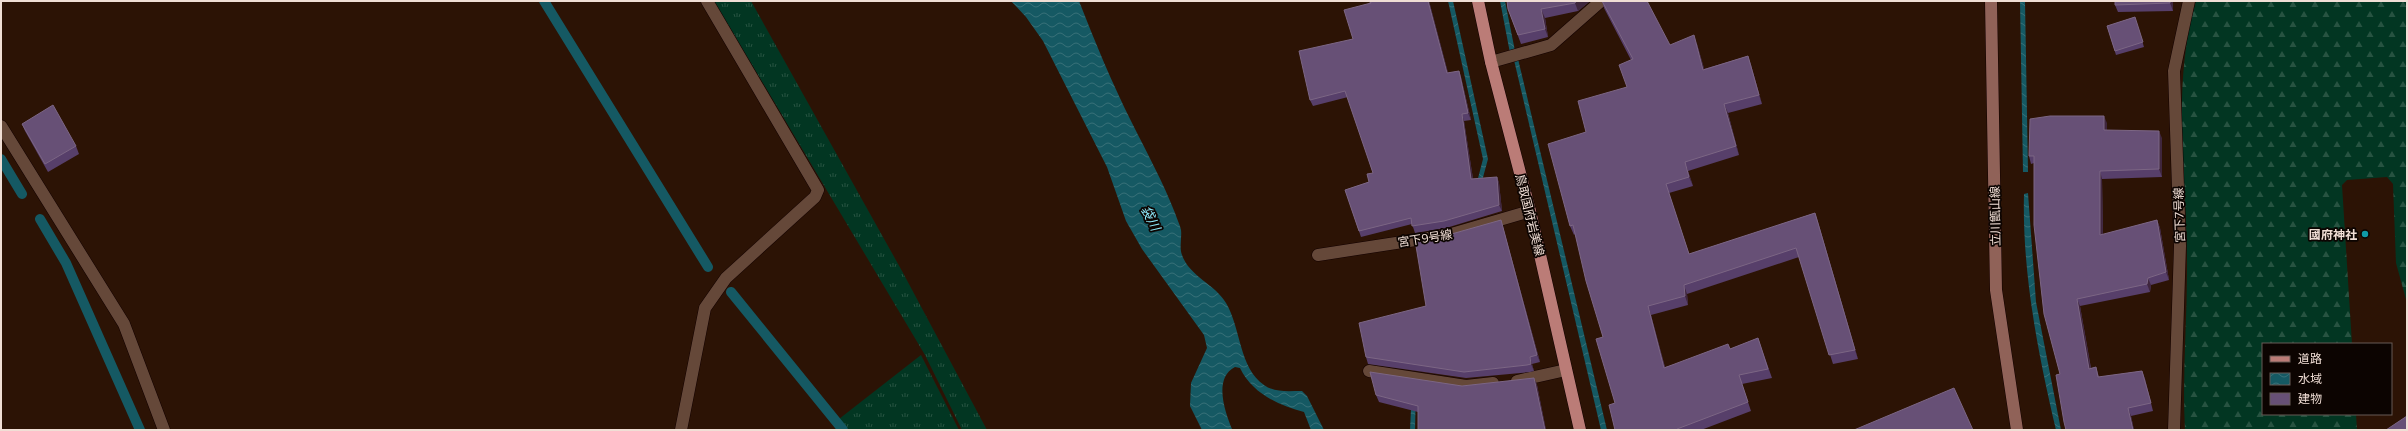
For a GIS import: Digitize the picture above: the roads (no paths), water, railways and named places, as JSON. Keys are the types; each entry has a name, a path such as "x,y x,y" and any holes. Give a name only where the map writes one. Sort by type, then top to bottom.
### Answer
{"main road":[{"name":"鳥取国府岩美線","path":"1478,1 1491,62 1530,211 1580,430"}],"street":[{"path":"681,430 705,308 726,278 815,197 818,190 707,1"},
{"path":"1491,62 1550,45 1601,1"},
{"name":"立川甑山線","path":"1991,1 1996,290 2017,430"},
{"name":"宮下7号線","path":"2174,430 2180,246 2174,71 2189,1"},
{"path":"1,126 124,324 164,430"},
{"name":"宮下9号線","path":"1318,255 1448,235 1530,211"},
{"path":"1369,371 1466,386 1531,379 1566,370"}],"water":[{"name":"袋川","path":"1011,1 1079,1 1118,93 1160,179 1181,228 1181,252 1185,262 1196,275 1222,297 1226,303 1235,324 1245,358 1256,378 1268,388 1282,391 1302,391 1307,396 1324,430 1311,430 1304,412 1285,406 1267,397 1252,385 1240,368 1235,367 1228,372 1224,379 1223,387 1224,405 1232,429 1202,430 1190,406 1191,383 1207,348 1204,335 1142,249 1126,221 1107,167 1043,41 1026,17"},
{"path":"1448,1 1453,1 1488,159 1473,214 1469,213 1483,159"},
{"path":"1500,1 1505,1 1515,51 1510,53"},
{"path":"2020,1 2025,1 2028,172 2023,172"},
{"path":"1518,59 1607,430 1601,430 1514,60"},
{"path":"2028,193 2036,302 2061,430 2056,430 2032,313 2028,283 2024,224 2024,194"},
{"path":"1412,389 1416,389 1415,430 1410,430"}],"waterway":[{"path":"544,1 708,267"},
{"path":"1,159 22,194"},
{"path":"40,219 66,263 140,430"},
{"path":"731,292 843,430"}],"place":[{"name":"國府神社","path":"2365,234"}]}
